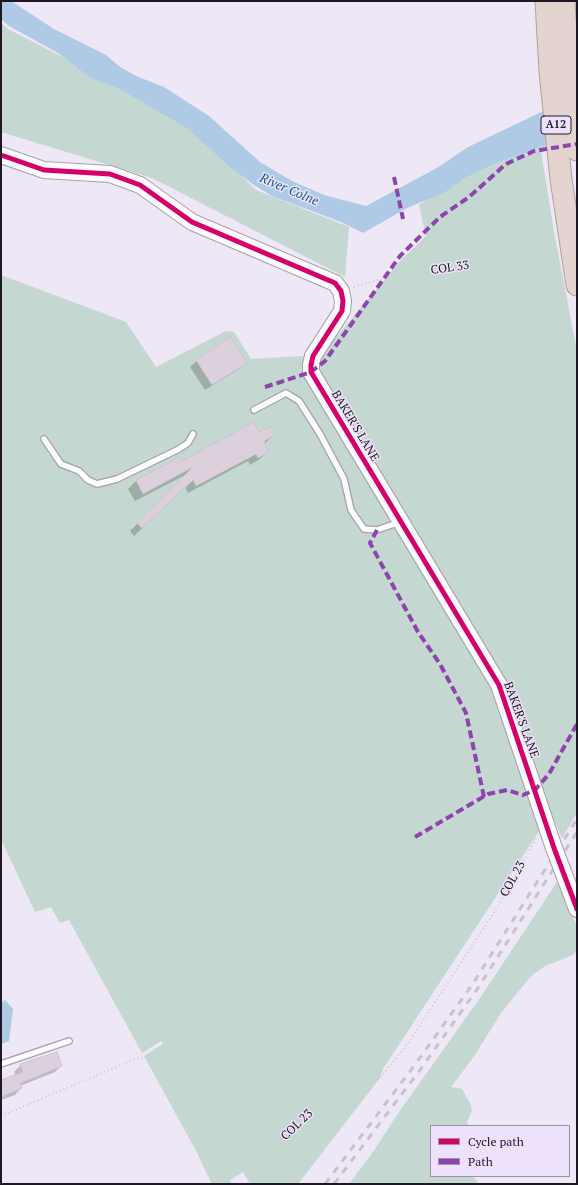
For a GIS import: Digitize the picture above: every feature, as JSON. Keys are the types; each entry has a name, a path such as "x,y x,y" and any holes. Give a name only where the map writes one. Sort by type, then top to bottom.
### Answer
{"highway":[{"name":"A12","path":"546,1 559,72 577,150"},
{"name":"A12","path":"564,1 559,72 561,179 577,286"}],"street":[{"path":"1,155 44,170 110,174 140,185 192,222 335,283 341,291"},
{"name":"BAKER'S LANE","path":"341,291 344,301 342,311 313,356 311,372 400,522 500,685 554,848 575,904"}],"lane":[{"path":"254,410 286,393 299,401 320,434 344,480 351,510 364,529 377,530 400,522"},
{"path":"44,439 61,464 79,471 88,480 97,484 117,479 154,462 188,443 193,434"},
{"path":"1,1064 69,1041"}],"shaded area":[{"path":"1,23 8,29 185,120 256,190 349,227 345,277 152,178 1,132"},
{"path":"577,113 577,147 541,151 554,232 577,351 577,813 562,838 551,813 383,1069 380,1078 298,1184 250,1184 243,1172 230,1180 232,1184 212,1184 195,1149 144,1056 163,1044 161,1041 142,1053 69,920 60,923 51,907 35,912 1,839 1,275 126,322 156,367 226,331 234,332 251,359 321,355 401,260 426,236 419,205 503,147"},
{"path":"557,882 577,926 577,950 573,955 545,966 531,976 501,1013 475,1055 451,1087 462,1089 470,1103 472,1111 467,1122 468,1125 430,1125 430,1177 474,1177 479,1184 349,1184 373,1152 399,1112 480,998"}],"water":[{"name":"River Colne","path":"1,1 11,1 54,29 106,55 120,67 136,76 164,87 209,116 260,162 292,181 324,195 366,206 437,168 468,147 577,95 577,134 496,163 466,177 445,192 407,208 363,233 341,222 272,196 254,185 230,167 187,128 120,89 91,78 58,53 9,26 1,19"},
{"path":"5,1000 13,1009 9,1041 1,1044 1,1003"}],"building":[{"path":"230,337 247,363 212,385 196,360"},
{"path":"254,422 259,432 271,426 275,435 264,441 269,452 258,458 256,454 196,486 193,480 142,528 137,523 193,467 143,494 136,480 180,457 182,461"},
{"path":"57,1052 62,1066 20,1083 22,1088 1,1097 1,1080 23,1072 20,1064"}],"railway":[{"path":"325,1184 414,1066 472,985 577,819"},
{"path":"334,1184 420,1070 478,988 577,832"}],"marked path":[{"path":"265,387 311,372 325,361 400,256 440,217 469,197 506,164 534,151 577,144"},
{"path":"394,177 403,219"},
{"path":"377,530 370,543 418,632 440,664 466,713 484,797"},
{"path":"415,837 488,794 507,790 523,795 535,790 549,774 577,724"}],"cycle path":[{"path":"1,155 44,170 110,174 140,185 192,222 335,283 341,291 343,301 342,311 313,356 311,372 499,685 554,848 577,909"}]}
